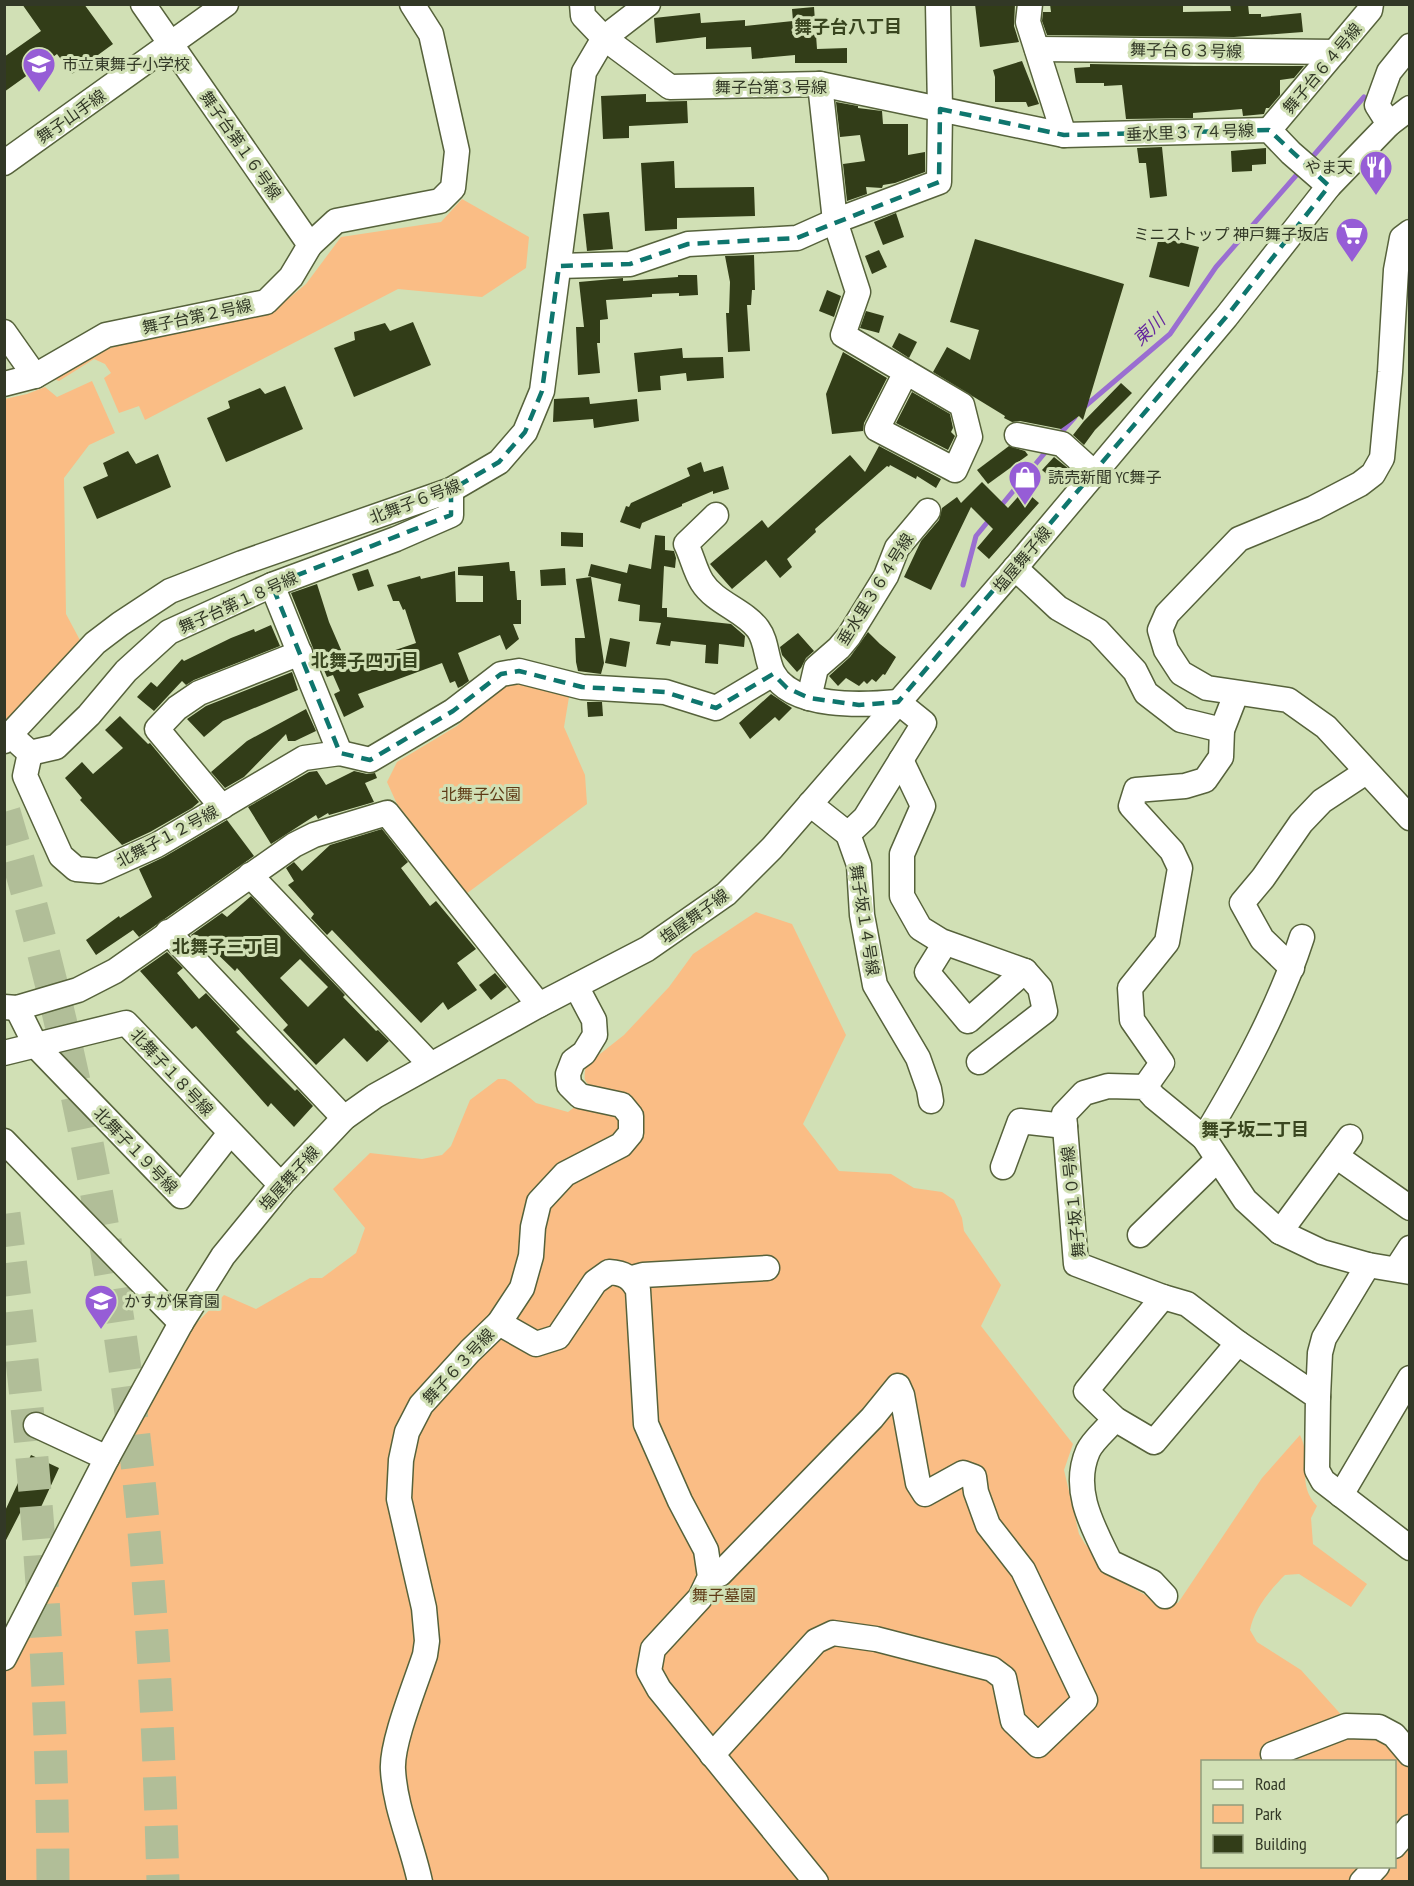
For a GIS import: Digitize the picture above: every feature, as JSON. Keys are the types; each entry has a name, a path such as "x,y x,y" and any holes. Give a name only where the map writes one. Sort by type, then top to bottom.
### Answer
{"street":[{"name":"舞子台第１６号線","path":"143,4 310,245"},
{"name":"舞子山手線","path":"4,163 226,4"},
{"name":"舞子台第２号線","path":"4,384 35,376 106,335 266,302 291,277 310,245 336,221 440,201 453,188 457,151 431,34 412,4"},
{"name":"舞子台第３号線","path":"582,4 583,16 604,38 670,87 820,84 1064,135"},
{"name":"北舞子６号線","path":"7,737 95,643 170,591 242,563 451,490 500,462 525,432 542,391 584,72 604,38 648,4"},
{"path":"559,267 630,264 688,244 797,238 835,220 939,182 938,4"},
{"path":"1030,4 1028,22 1064,135"},
{"name":"舞子台６４号線","path":"1269,129 1370,10 1371,4"},
{"path":"1389,124 1377,105 1389,72 1410,46"},
{"name":"舞子台６３号線","path":"1037,49 1335,52"},
{"path":"820,84 835,220 858,292 843,335 906,372"},
{"name":"塩屋舞子線","path":"4,1658 10,1629 181,1323 223,1256 281,1185 344,1118 375,1096 539,1005 647,949 726,894 772,848 1015,568 1226,317 1329,186 1389,124 1410,108"},
{"name":"垂水里３７４号線","path":"1064,135 1269,129 1291,153 1329,186"},
{"path":"1410,231 1402,238 1396,270 1382,458 1373,474 1360,484 1314,508 1239,539 1167,614 1160,630 1166,650 1181,673 1207,688 1288,700 1326,727 1410,818"},
{"path":"4,332 35,376"},
{"path":"1017,435 1054,443 1094,472"},
{"name":"舞子台第１８号線","path":"30,753 56,747 89,715 126,671 169,632 272,585 396,539 451,515 451,490"},
{"name":"垂水里３６４号線","path":"809,698 816,668 849,636 886,576 897,548 928,511"},
{"path":"716,516 686,544 702,582 724,603 760,630 773,674 787,688 809,698 859,705 898,702 924,723 865,818 849,834 810,804"},
{"path":"1015,568 1058,608 1098,631 1135,670 1146,693 1181,720 1222,730"},
{"path":"272,585 340,753 370,760 453,711 501,674 519,671 582,687 665,692 716,708 773,674"},
{"path":"222,807 157,729 177,708 200,693 300,652"},
{"path":"1236,694 1222,730 1221,757 1205,780 1185,786 1136,790 1131,806 1172,851 1180,868 1167,942 1130,988 1132,1020 1162,1063 1144,1087 1204,1138 1245,1200 1280,1232 1322,1252 1368,1265 1403,1270 1410,1248"},
{"path":"7,737 30,753"},
{"name":"北舞子１２号線","path":"30,753 25,776 61,856 76,869 99,871 157,845 304,758 340,753"},
{"path":"901,760 924,806 902,854 902,896 920,928 945,943 1025,971 1041,988 1045,1011 979,1062"},
{"path":"1292,968 1262,939 1242,903 1263,878 1301,823 1322,801 1366,772"},
{"path":"36,1046 11,1007 78,990 115,971 294,845 314,835 387,813 539,1005"},
{"name":"舞子坂１４号線","path":"849,834 859,865 862,915 875,985 918,1058 931,1101"},
{"path":"250,874 430,1064"},
{"path":"168,932 344,1118"},
{"path":"1204,1138 1235,1086 1292,968 1302,937"},
{"path":"945,943 927,972 968,1021 1025,971"},
{"name":"舞子６３号線","path":"420,1881 401,1816 393,1768 398,1741 425,1655 427,1641 424,1608 399,1499 401,1460 407,1432 421,1405 499,1323 522,1288 531,1256 533,1227 539,1202 565,1174 621,1145 632,1133 631,1116 622,1105 580,1096 569,1085 568,1074 573,1061 584,1053 595,1035 594,1020 576,986"},
{"name":"北舞子１８号線","path":"4,1053 126,1023 281,1185"},
{"name":"北舞子１９号線","path":"36,1046 181,1196 230,1133"},
{"name":"舞子坂１０号線","path":"1144,1087 1108,1086 1084,1093 1064,1114 1076,1264 1163,1297"},
{"path":"1003,1167 1020,1121 1065,1126"},
{"path":"4,1141 181,1323"},
{"path":"1280,1232 1343,1146 1410,1208"},
{"path":"1140,1235 1217,1160"},
{"path":"1368,1265 1324,1338 1320,1353 1317,1470 1323,1481 1408,1544"},
{"path":"632,1278 643,1275 767,1268"},
{"path":"499,1323 536,1344 558,1337 595,1282 609,1272 621,1272 632,1278 638,1290 646,1424 680,1501 706,1550 710,1577 700,1598 653,1649 649,1671 659,1689 816,1881"},
{"path":"1238,1343 1154,1442 1115,1419 1086,1391 1163,1297 1187,1304 1238,1343 1318,1397"},
{"path":"1341,1495 1410,1378"},
{"path":"710,1577 720,1574 872,1419 898,1386 902,1395 918,1483 925,1494 963,1473 974,1477 976,1492 988,1525 1023,1570 1085,1700 1038,1745 1013,1721 1004,1678 992,1669 876,1640 832,1633 816,1641 712,1755"},
{"path":"1115,1419 1089,1449 1082,1471 1082,1498 1110,1562 1152,1582 1165,1596"},
{"path":"36,1425 107,1458"},
{"path":"1273,1754 1346,1726 1379,1727 1394,1735 1410,1754"},
{"path":"1396,1845 1410,1827"},
{"path":"1362,1881 1375,1868"}],"highlighted area":[{"path":"940,109 1064,135 1269,130 1329,186 1226,317 898,702 859,705 809,698 787,688 773,674 716,708 665,692 582,687 519,671 501,674 453,711 370,760 340,753 272,585 451,515 451,490 499,462 525,432 542,391 559,266 630,264 688,244 797,238 939,182"}],"green space":[{"path":"462,199 529,237 526,268 482,297 398,289 145,420 139,406 119,413 104,378 111,373 105,364 94,359 59,381 54,379 101,350 277,308 306,284 341,237 441,222"},
{"path":"92,381 115,433 89,445 64,478 66,614 82,644 5,721 5,399 45,387 57,397"},
{"name":"北舞子公園","path":"505,683 515,683 569,697 564,727 585,775 587,804 466,894 397,804 387,782 397,762 457,726"},
{"name":"舞子墓園","path":"756,912 792,924 846,1035 803,1124 839,1171 891,1174 914,1188 942,1192 954,1200 962,1218 964,1231 1001,1285 981,1326 1073,1444 1064,1470 1079,1534 1085,1544 1124,1583 1147,1596 1178,1603 1262,1478 1300,1435 1304,1445 1307,1489 1317,1506 1311,1518 1313,1544 1367,1584 1351,1607 1299,1574 1285,1575 1263,1600 1250,1630 1257,1642 1301,1670 1345,1719 1388,1736 1409,1763 1409,1816 1396,1835 1396,1760 1201,1760 1201,1868 1368,1868 1368,1881 5,1881 4,1675 158,1376 183,1337 224,1295 256,1309 310,1278 322,1278 356,1253 365,1228 333,1189 370,1153 422,1159 442,1155 451,1146 470,1100 498,1079 511,1082 536,1103 568,1112 596,1091 585,1081 586,1065 624,1035 669,987 693,954"},
{"path":"1409,1836 1409,1881 1371,1882 1384,1868 1396,1868 1396,1856"}],"building":[{"path":"22,4 84,4 113,44 72,74 57,54 4,92 4,57 41,31"},
{"path":"975,4 1015,4 1014,26 1019,42 980,47"},
{"path":"1050,4 1183,4 1183,12 1231,11 1230,4 1248,4 1249,14 1261,14 1261,17 1301,13 1303,32 1234,37 1047,35 1042,21 1043,12 1051,12"},
{"path":"814,7 817,49 847,48 847,63 795,63 795,55 752,59 751,47 706,49 706,37 656,43 654,18 700,13 701,23 745,20 745,26 793,21 792,9"},
{"path":"1022,61 1039,104 1028,107 1026,102 995,102 993,70"},
{"path":"1090,64 1304,66 1294,78 1280,80 1280,95 1269,108 1266,108 1264,114 1243,116 1242,109 1193,113 1193,118 1126,119 1122,85 1076,83 1074,68 1090,67"},
{"path":"646,94 646,102 687,101 688,123 629,126 629,138 603,139 601,96"},
{"path":"836,102 882,111 883,124 908,124 908,155 925,152 925,172 883,185 882,188 866,187 867,194 847,201 843,164 865,161 860,135 840,137"},
{"path":"1162,147 1167,196 1150,198 1146,163 1139,163 1137,148"},
{"path":"1266,148 1266,164 1252,165 1252,171 1232,172 1231,151"},
{"path":"674,161 675,188 754,187 755,216 677,218 677,229 645,231 641,163"},
{"path":"609,212 613,249 587,251 583,214"},
{"path":"896,213 904,237 883,245 874,222"},
{"path":"1159,237 1199,247 1189,287 1149,277"},
{"path":"975,239 1124,284 1083,420 1079,416 1061,429 1020,421 1012,422 933,372 947,347 970,360 979,330 950,322"},
{"path":"879,250 887,267 872,274 865,256"},
{"path":"754,255 755,290 752,290 751,305 747,305 750,351 728,352 726,313 729,313 730,282 725,256"},
{"path":"678,275 697,275 698,295 652,294 652,297 606,300 608,319 600,320 600,343 597,343 600,373 578,375 576,327 584,327 579,282 623,278 623,281 678,277"},
{"path":"827,290 841,296 834,317 819,311"},
{"path":"866,311 884,316 879,333 860,328"},
{"path":"413,322 431,365 354,397 334,348 355,340 354,332 385,323 390,331"},
{"path":"899,333 917,342 909,358 892,347"},
{"path":"682,348 683,358 723,357 724,378 687,381 686,373 660,376 661,390 638,392 634,353"},
{"path":"843,352 887,378 864,423 863,431 832,434 826,394"},
{"path":"1121,383 1132,393 1095,430 1084,445 1073,435"},
{"path":"285,386 303,429 226,462 207,418 230,408 228,401 260,388 265,394"},
{"path":"912,392 950,414 953,428 951,432 955,436 948,450 896,423"},
{"path":"589,397 590,404 637,399 639,421 594,428 593,419 553,422 554,399"},
{"path":"879,446 941,479 936,488 917,476 916,479 890,465 887,466 815,529 816,532 787,559 792,567 780,578 766,560 732,589 710,564 762,520 768,528 850,455 865,472"},
{"path":"1009,446 1025,451 1028,455 988,484 977,470"},
{"path":"128,451 136,464 158,454 171,487 97,519 83,487 108,476 103,463"},
{"path":"1054,457 1069,469 1057,483 1042,470"},
{"path":"701,462 704,472 723,466 729,489 713,494 713,491 682,504 682,506 642,523 640,529 620,522 626,506 629,507 631,503 690,476 687,468"},
{"path":"982,482 1008,508 1024,490 1039,503 989,559 977,548 993,529 971,507 931,590 904,577 921,541 939,520 942,508 957,497 961,503"},
{"path":"561,532 583,533 583,547 561,546"},
{"path":"655,535 665,536 665,550 674,551 676,558 675,568 664,566 662,608 667,608 667,617 731,624 745,636 744,647 719,644 718,664 705,663 706,645 671,641 670,646 656,644 661,623 639,621 640,605 618,601 621,584 588,576 591,564 627,573 629,564 651,569"},
{"path":"509,562 510,571 515,571 517,600 521,600 521,624 513,624 519,639 506,650 500,635 458,653 469,681 458,688 455,681 450,683 442,663 358,694 364,707 344,717 334,694 340,691 333,675 327,677 319,663 291,593 317,584 329,622 348,666 416,643 405,609 403,610 399,601 393,601 387,585 420,576 421,579 455,571 456,602 483,602 483,576 458,575 458,567"},
{"path":"565,568 566,585 541,586 540,570"},
{"path":"368,569 374,586 358,591 352,574"},
{"path":"591,577 604,663 601,674 578,671 576,662 575,638 585,638 576,579"},
{"path":"271,625 280,646 186,685 182,681 154,711 137,697 151,682 157,687 182,659 184,661 231,638"},
{"path":"868,632 896,657 885,675 883,674 876,682 872,679 867,684 864,681 859,686 846,678 838,686 829,676 850,657"},
{"path":"798,633 814,651 806,658 797,672 782,655 780,647"},
{"path":"610,638 630,642 626,667 605,663"},
{"path":"292,672 298,690 223,721 204,737 187,719 206,706"},
{"path":"771,694 792,708 779,721 775,717 750,739 739,723"},
{"path":"587,702 602,702 603,716 588,717"},
{"path":"306,709 316,731 295,741 288,741 286,734 244,777 225,788 211,772 247,741"},
{"path":"120,716 148,744 150,743 199,802 150,832 122,845 80,800 82,798 65,778 82,762 93,774 123,748 105,730"},
{"path":"317,771 326,785 354,771 375,773 377,778 365,783 374,802 329,815 328,813 318,819 316,815 271,844 248,807 309,772"},
{"path":"227,820 254,856 139,937 133,930 96,955 86,940 119,916 120,918 152,897 139,869"},
{"path":"382,829 408,862 401,868 430,906 436,901 476,949 457,963 477,990 448,1010 443,1002 421,1023 332,930 327,935 311,918 314,914 288,885 294,881 286,868 294,862 302,871 330,845"},
{"path":"251,896 345,995 343,997 389,1041 367,1062 344,1038 316,1065 283,1030 288,1025 237,968 235,971 207,944 203,948 191,935 222,913 227,917","holes":["300,959 328,987 308,1007 280,978"]},
{"path":"167,952 183,968 177,973 199,999 206,993 240,1029 236,1032 313,1106 294,1127 271,1103 268,1107 196,1026 192,1029 140,971"},
{"path":"495,973 507,987 491,1000 479,985"},
{"path":"31,1455 59,1468 36,1518 21,1511 4,1544 4,1513"}],"waterway":[{"name":"東川","path":"1308,162 1364,97"},
{"name":"東川","path":"1083,408 1170,334 1216,267 1300,171"},
{"name":"東川","path":"1059,435 1075,417"},
{"name":"東川","path":"1000,507 1048,449"},
{"name":"東川","path":"963,585 976,536 990,519"}],"tunnel":[{"path":"4,812 59,1014 88,1149 113,1286 132,1420 146,1552 163,1882"},
{"path":"4,1214 24,1380 39,1547 49,1714 53,1882"}],"place":[{"name":"市立東舞子小学校","path":"39,93"},
{"name":"やま天","path":"1376,196"},
{"name":"ミニストップ 神戸舞子坂店","path":"1352,263"},
{"name":"読売新聞 YC舞子","path":"1025,506"},
{"name":"かすが保育園","path":"101,1330"}],"district":[{"name":"舞子台八丁目","path":"848,27"},
{"name":"北舞子四丁目","path":"365,661"},
{"name":"北舞子三丁目","path":"226,947"},
{"name":"舞子坂二丁目","path":"1255,1130"}]}
